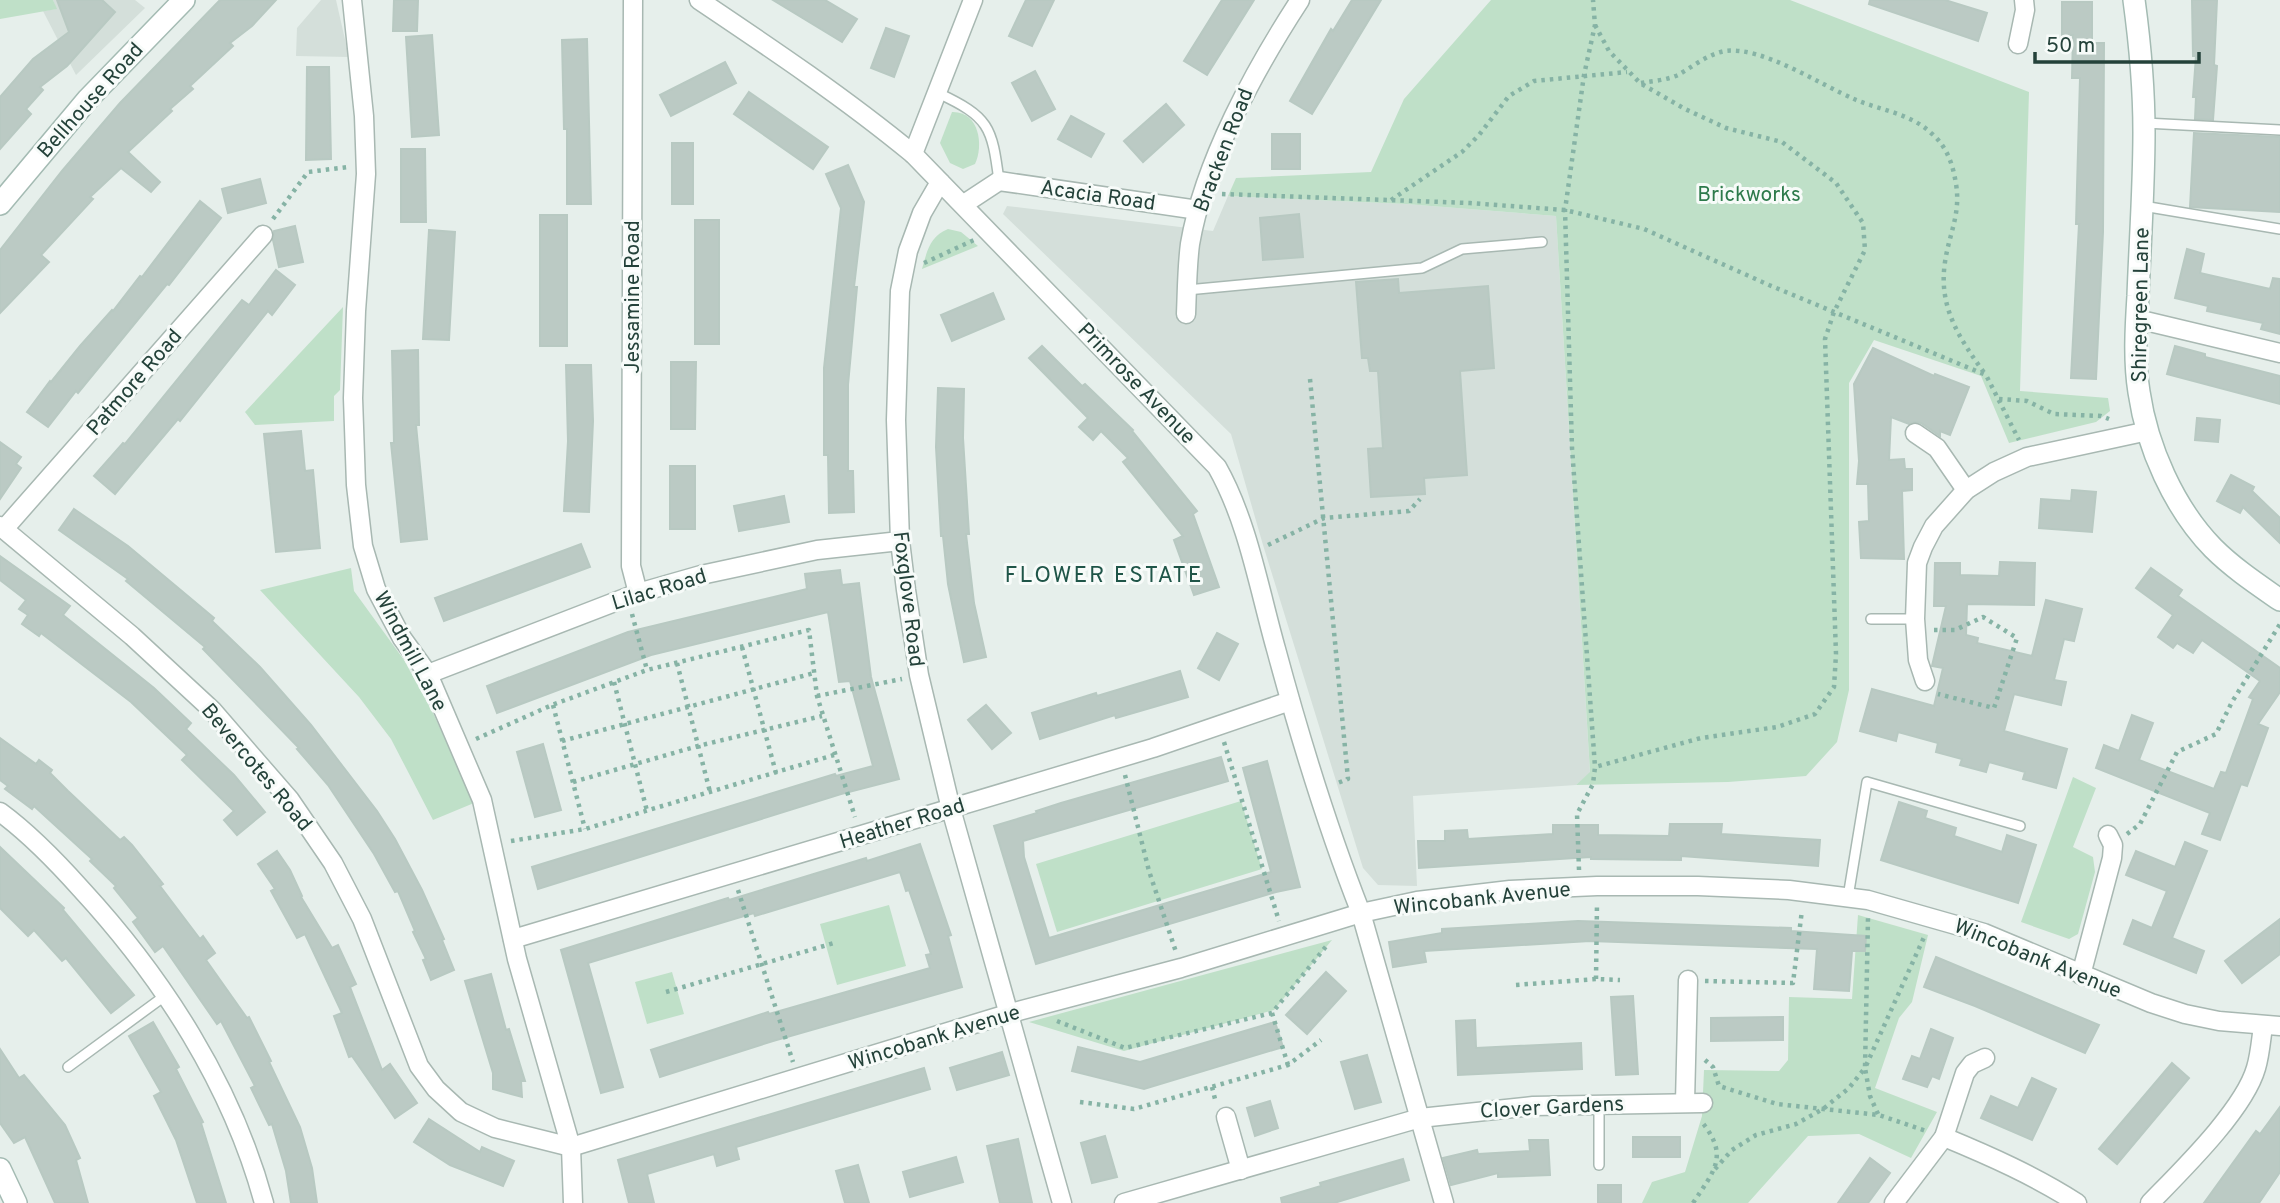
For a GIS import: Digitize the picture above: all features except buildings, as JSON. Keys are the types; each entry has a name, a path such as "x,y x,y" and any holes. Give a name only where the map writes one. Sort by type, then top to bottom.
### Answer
{"street":[{"name":"Bellhouse Road","path":"0,204 88,99 184,0"},
{"name":"Windmill Lane","path":"352,0 364,116 366,174 353,398 356,485 363,546 376,589 402,638 428,674 482,800 513,939 571,1147 573,1203"},
{"name":"Jessamine Road","path":"633,0 633,595"},
{"name":"Primrose Avenue","path":"699,0 791,61 870,118 913,154 1217,467 1236,507 1290,701 1343,868 1355,916"},
{"path":"913,154 973,0"},
{"name":"Bracken Road","path":"1186,314 1190,244 1201,202 1251,79 1300,0"},
{"path":"2018,44 2025,10 2024,0"},
{"name":"Shiregreen Lane","path":"2134,0 2143,76 2144,122 2137,319 2138,391 2158,459 2189,516 2212,547 2248,579 2280,600"},
{"path":"964,204 999,181"},
{"name":"Acacia Road","path":"999,181 1201,202"},
{"name":"Foxglove Road","path":"940,182 922,213 908,251 900,292 896,420 900,541 919,675 951,808 1007,1014"},
{"name":"Patmore Road","path":"2,528 263,234"},
{"path":"2137,319 2280,353"},
{"path":"1925,681 1918,660 1917,564 1934,526 1966,490 1994,472 2027,457 2148,431"},
{"path":"1916,433 1937,448 1966,490"},
{"name":"Bevercotes Road","path":"2,528 132,636 212,710 290,800 332,863 362,919 419,1066 436,1088 461,1112 495,1128 571,1147"},
{"name":"Lilac Road","path":"428,674 633,595 701,575 817,550 900,541"},
{"name":"Heather Road","path":"513,939 1121,757 1290,701"},
{"path":"0,812 53,858 99,909 166,995 200,1050 231,1114 253,1163 264,1203"},
{"path":"2081,975 2112,858 2110,840"},
{"name":"Wincobank Avenue","path":"571,1147 1007,1014 1181,968 1355,916 1417,901 1510,890 1698,886 1804,892 1868,900 1984,933 2081,975 2185,1014 2219,1021 2271,1026"},
{"path":"1355,916 1420,1118 1444,1203"},
{"path":"1688,980 1687,1058 1694,1102"},
{"path":"1007,1014 1062,1203"},
{"path":"2150,1203 2195,1157 2244,1094 2271,1026"},
{"path":"1894,1203 1944,1137 1965,1073 1972,1064 1985,1058"},
{"name":"Clover Gardens","path":"1124,1203 1420,1118 1533,1106 1694,1102"},
{"path":"1226,1117 1241,1170"},
{"path":"1944,1137 2003,1162 2053,1187 2077,1203"},
{"path":"0,1169 16,1203"}],"lane":[{"path":"938,93 979,115 989,131 999,181"},
{"path":"2144,122 2280,130"},
{"path":"2141,206 2280,229"},
{"path":"1187,290 1422,268 1462,249 1542,242"},
{"path":"1871,619 1916,624"},
{"path":"1848,897 1867,782 2020,826"},
{"path":"68,1067 166,995"},
{"path":"1599,1105 1599,1165"}],"path":[{"path":"1592,0 1595,25 1584,75 1565,209 1572,448 1595,767 1593,784 1577,814 1589,887 1596,979"},
{"path":"1595,25 1609,51 1640,83 1685,109 1727,128 1782,142 1836,183 1863,223 1866,250 1834,312 1825,339 1836,654 1834,687 1815,714 1777,727 1701,738 1595,767"},
{"path":"1640,83 1675,77 1724,51 1750,52 1787,66 1855,99 1903,116 1931,132 1950,157 1959,206 1944,264 1946,304 1956,333 1986,375 2027,457"},
{"path":"1390,200 1462,152 1509,96 1534,80 1628,72"},
{"path":"263,234 308,172 346,166 366,174"},
{"path":"1201,202 1390,200 1565,209 1643,229 1986,375"},
{"path":"904,271 990,232"},
{"path":"1310,379 1348,779 1318,789"},
{"path":"1998,399 2027,401 2054,414 2101,416 2113,420"},
{"path":"1250,554 1324,518 1409,510 1420,499"},
{"path":"633,595 647,670"},
{"path":"1916,624 1955,630 1983,617 2017,638 1994,708 1933,693 1925,681"},
{"path":"2110,840 2140,824 2177,752 2216,734 2232,702 2280,624"},
{"path":"459,746 552,705 647,670 809,630 822,716 862,835"},
{"path":"742,647 776,772"},
{"path":"677,663 710,792"},
{"path":"562,741 814,673"},
{"path":"817,696 919,675"},
{"path":"614,682 647,811"},
{"path":"552,705 585,830"},
{"path":"573,782 698,746 822,716"},
{"path":"1219,726 1284,938"},
{"path":"493,844 585,830 834,755"},
{"path":"1121,757 1149,871 1181,968"},
{"path":"733,874 798,1079"},
{"path":"1688,980 1793,984 1804,892"},
{"path":"1868,900 1865,1068 1870,1096 1879,1115"},
{"path":"1027,1009 1125,1048 1272,1013 1355,916"},
{"path":"1693,1203 1715,1169 1732,1150 1756,1135 1796,1124 1823,1109 1849,1088 1865,1068 1933,917"},
{"path":"666,992 834,943"},
{"path":"1516,985 1596,979 1620,980"},
{"path":"1272,1013 1288,1065"},
{"path":"1080,1102 1134,1109 1288,1065 1321,1040"},
{"path":"1687,1058 1707,1061 1713,1067 1719,1086 1777,1104 1879,1115 1944,1137"},
{"path":"1694,1102 1717,1147 1715,1169"}],"shaded area":[{"path":"53,0 135,0 145,8 76,75 43,11 56,9"},
{"path":"321,0 336,0 349,57 296,56 297,28"},
{"path":"1228,196 1406,204 1556,216 1590,773 1576,785 1413,796 1417,886 1378,885 1363,868 1231,434 1003,214 1007,206 1213,231"}],"green space":[{"path":"0,0 53,0 57,9 0,19"},
{"name":"Brickworks","path":"1491,0 1790,0 2029,92 2020,391 2108,398 2110,411 2096,422 2009,443 1981,376 1874,340 1849,383 1849,690 1837,742 1806,776 1728,782 1576,785 1590,772 1556,216 1406,204 1228,196 1236,178 1371,172 1404,99"},
{"path":"952,112 961,113 974,123 979,139 975,164 963,169 950,163 940,143"},
{"path":"948,229 961,232 978,246 922,269 933,240"},
{"path":"343,307 340,390 334,396 334,421 255,425 245,412"},
{"path":"351,568 354,591 404,660 434,715 474,803 433,820 391,739 359,697 260,590"},
{"path":"2073,777 2096,788 2073,847 2093,857 2095,872 2078,934 2069,939 2021,922"},
{"path":"1241,801 1262,869 1057,932 1036,864"},
{"path":"889,905 906,966 837,985 820,924"},
{"path":"1858,915 1928,935 1912,1002 1899,1018 1875,1088 1937,1112 1911,1158 1859,1134 1808,1136 1748,1203 1642,1203 1652,1182 1685,1172 1702,1116 1704,1070 1779,1071 1788,1060 1789,997 1852,999"},
{"path":"1332,940 1274,1010 1124,1051 1029,1022"},
{"path":"672,972 684,1014 647,1024 635,982"}],"district":[{"name":"FLOWER ESTATE","path":"1104,574"}]}
